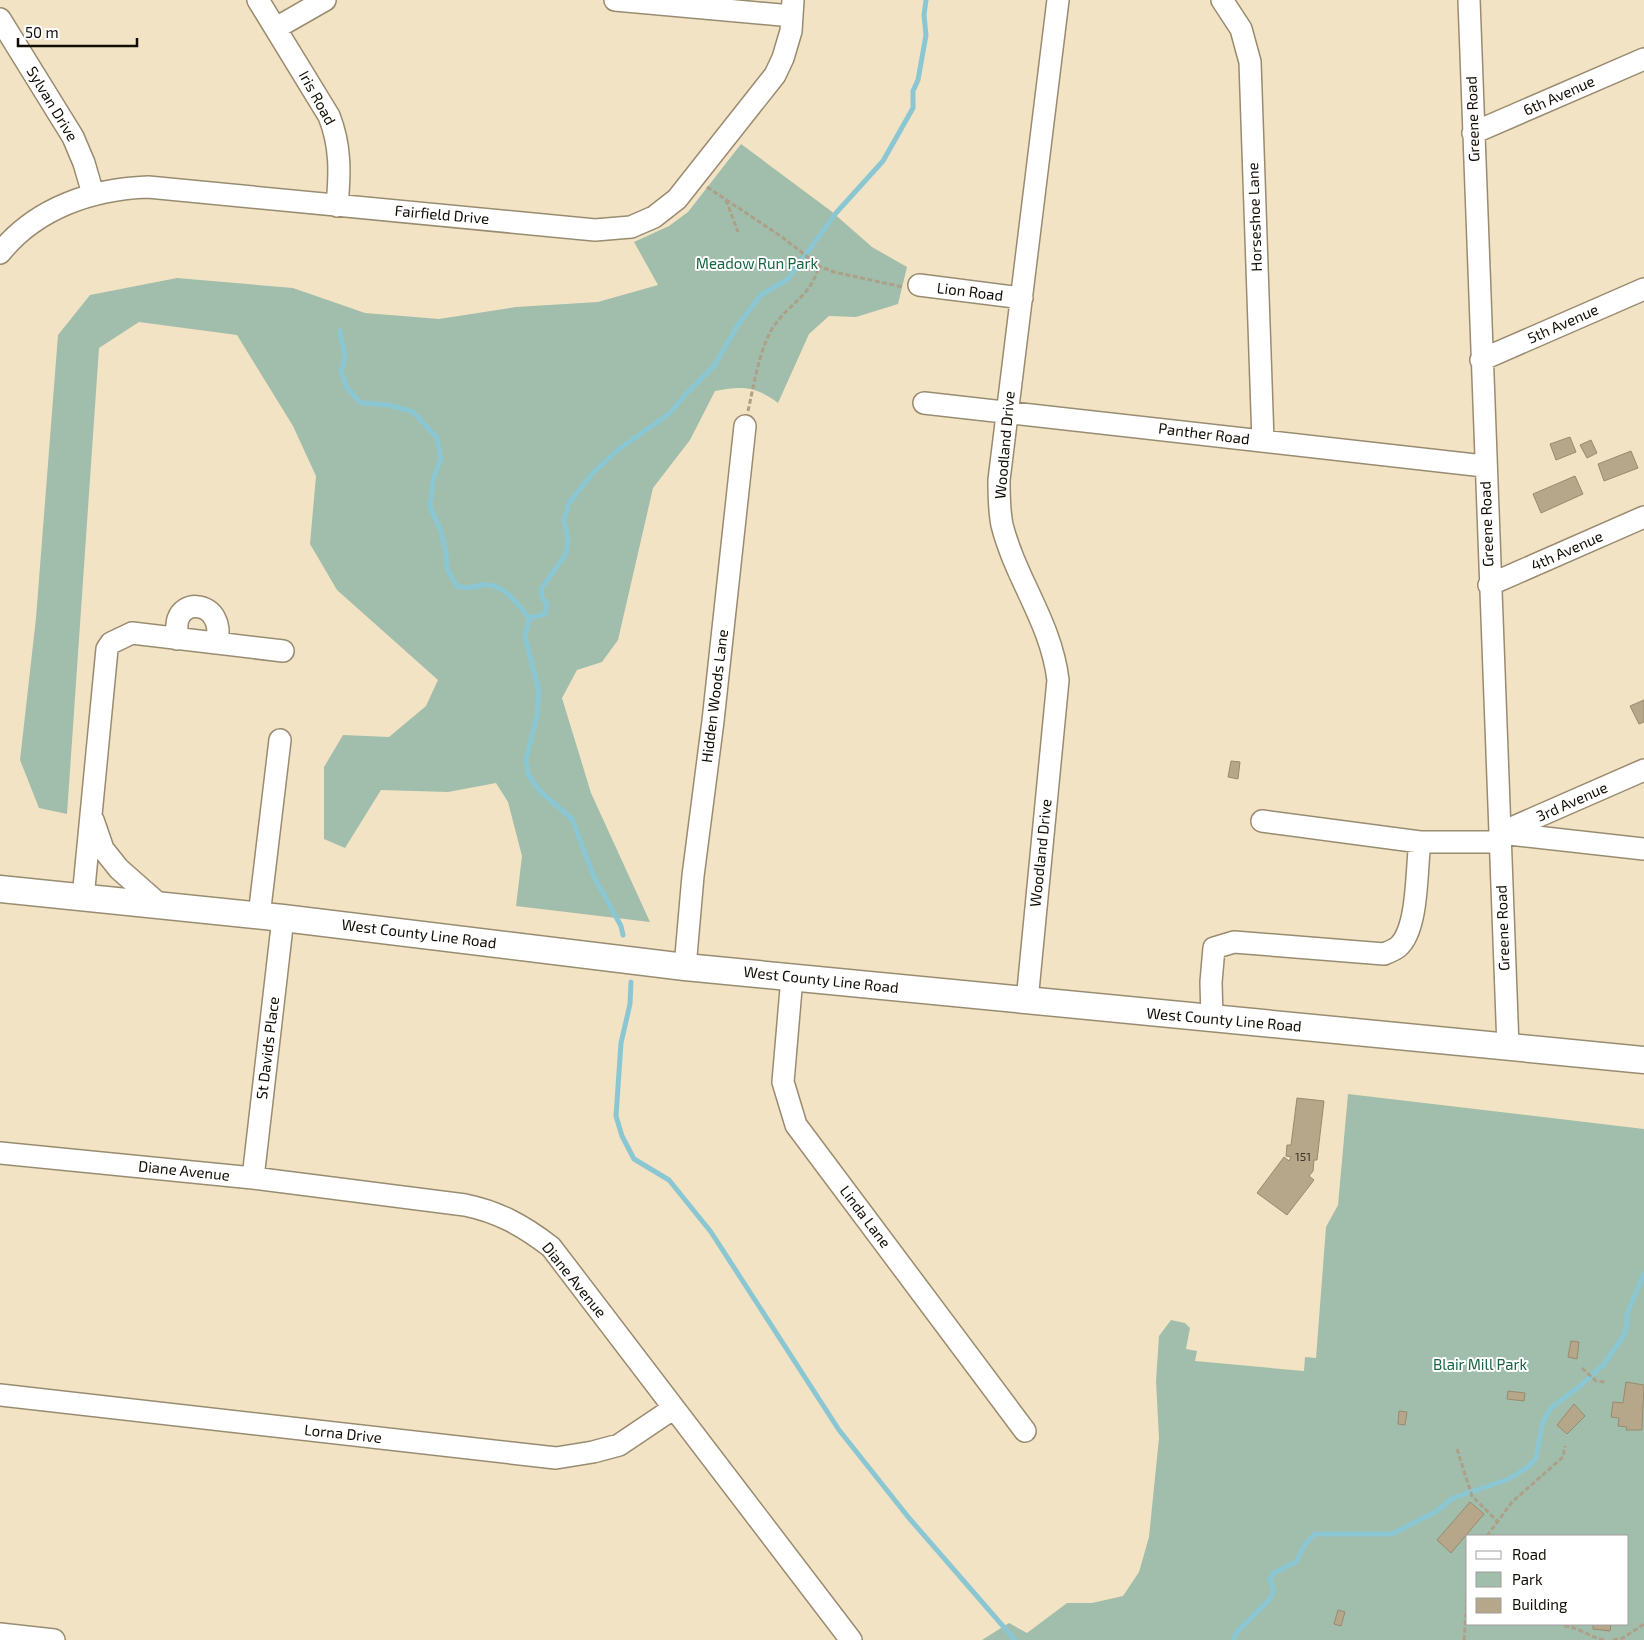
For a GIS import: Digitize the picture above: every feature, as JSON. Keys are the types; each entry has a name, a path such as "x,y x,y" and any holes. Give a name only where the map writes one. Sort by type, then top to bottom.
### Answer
{"main road":[{"name":"West County Line Road","path":"0,889 271,917 685,967 1644,1060"}],"street":[{"name":"Iris Road","path":"258,0 330,116 335,131 340,169 337,206"},
{"path":"276,28 325,0"},
{"path":"614,0 793,8"},
{"name":"Woodland Drive","path":"1027,1001 1058,680 1050,637 1008,546 1002,524 999,480 1058,0"},
{"name":"Horseshoe Lane","path":"1222,0 1241,29 1250,62 1263,441"},
{"name":"Greene Road","path":"1468,0 1484,466 1508,1047"},
{"name":"Fairfield Drive","path":"0,253 24,229 44,215 93,194 123,188 148,187 610,230 631,227 654,217 677,199 775,75 783,58 791,32 793,8"},
{"name":"Sylvan Drive","path":"0,18 73,137 84,163 93,194"},
{"name":"6th Avenue","path":"1473,133 1644,59"},
{"name":"Lion Road","path":"919,286 1022,298"},
{"name":"5th Avenue","path":"1481,360 1644,288"},
{"name":"Panther Road","path":"924,403 1484,466"},
{"name":"Hidden Woods Lane","path":"685,967 692,876 713,721 745,426"},
{"name":"4th Avenue","path":"1489,585 1644,517"},
{"path":"177,638 178,619 181,614 185,610 197,606 209,611 215,617 218,642"},
{"path":"83,898 106,649 120,637 132,633 283,651"},
{"name":"St Davids Place","path":"253,1178 271,917 280,740"},
{"name":"3rd Avenue","path":"1500,838 1644,770"},
{"path":"90,815 103,849 119,869 160,906"},
{"path":"1262,821 1420,842 1500,838 1644,849"},
{"path":"1212,1019 1211,982 1214,948 1234,942 1384,954 1399,947 1407,932 1414,908 1420,842"},
{"name":"Linda Lane","path":"792,976 783,1082 796,1125 1025,1431"},
{"name":"Diane Avenue","path":"0,1153 253,1178 465,1205 488,1210 508,1218 551,1247 851,1640"},
{"name":"Lorna Drive","path":"0,1395 556,1458 593,1452 619,1445 674,1408"},
{"path":"0,1634 54,1640"}],"path":[{"path":"694,178 819,266 882,283 910,288 919,286"},
{"path":"726,200 738,232"},
{"path":"745,426 756,374 775,324 807,292 819,266"},
{"path":"1582,1368 1595,1380 1605,1382"},
{"path":"1488,1535 1497,1521 1532,1482 1563,1457 1565,1446"},
{"path":"1457,1449 1476,1501 1497,1521"},
{"path":"1464,1640 1466,1613"},
{"path":"1613,1640 1623,1638 1644,1624"},
{"path":"1564,1626 1575,1627 1595,1639 1604,1640"}],"green space":[{"name":"Meadow Run Park","path":"741,144 831,211 872,247 907,267 898,304 856,317 829,316 809,334 778,403 755,390 733,388 715,391 690,440 653,488 618,640 602,662 577,670 562,698 591,793 650,922 516,906 522,856 508,802 496,783 448,792 381,790 345,848 324,839 324,767 343,735 389,737 426,706 438,680 337,590 310,544 316,476 293,426 237,335 139,322 99,348 67,814 39,808 20,760 36,618 58,335 90,295 177,278 293,288 365,313 439,319 516,307 598,302 658,285 634,242 669,226 688,212"},
{"name":"Blair Mill Park","path":"1348,1094 1644,1129 1644,1640 982,1640 1009,1623 1027,1633 1067,1603 1092,1603 1123,1596 1139,1572 1149,1537 1159,1438 1156,1381 1159,1336 1171,1320 1185,1323 1190,1328 1186,1349 1197,1351 1195,1361 1304,1371 1305,1357 1316,1358 1326,1227 1338,1205"}],"building":[{"path":"1570,437 1576,452 1556,460 1550,444"},
{"path":"1591,440 1597,453 1587,458 1580,445"},
{"path":"1631,451 1638,468 1604,481 1598,464"},
{"path":"1575,476 1583,494 1541,513 1533,494"},
{"path":"1644,700 1644,722 1639,724 1630,706"},
{"path":"1231,761 1240,762 1238,779 1228,777"},
{"path":"1297,1098 1324,1101 1317,1160 1314,1160 1313,1171 1309,1176 1314,1180 1287,1215 1257,1193 1284,1157 1289,1161 1291,1157 1286,1156 1287,1145 1291,1145"},
{"path":"1571,1341 1579,1342 1577,1359 1568,1357"},
{"path":"1626,1382 1644,1385 1642,1430 1626,1430 1627,1427 1618,1426 1619,1418 1611,1417 1613,1402 1623,1403"},
{"path":"1508,1391 1525,1393 1524,1401 1507,1399"},
{"path":"1574,1404 1585,1416 1567,1434 1557,1425"},
{"path":"1399,1411 1407,1412 1405,1425 1398,1424"},
{"path":"1470,1502 1484,1514 1451,1553 1437,1540"},
{"path":"1338,1610 1345,1612 1341,1626 1334,1624"},
{"path":"1593,1625 1611,1625 1610,1631 1593,1629"}],"waterway":[{"path":"529,618 545,614 547,604 542,597 541,589 566,554 568,540 564,520 569,503 592,474 619,449 669,414 714,366 738,325 761,295 788,279 836,213 883,161 913,108 913,91 918,80 926,35 924,15 926,0"},
{"path":"340,331 345,357 341,371 347,388 361,403 389,405 413,412 437,438 441,458 433,480 430,507 441,531 446,552 447,569 457,586 468,588 490,585 497,587 509,596 529,618 525,637 539,691 537,716 526,759 528,775 540,791 572,819 594,877 621,926 623,935"},
{"path":"631,982 630,1004 621,1043 616,1116 622,1136 634,1159 669,1180 711,1232 839,1430 909,1518 1015,1640"},
{"path":"1233,1640 1236,1633 1270,1599 1274,1590 1270,1580 1274,1573 1296,1562 1305,1544 1315,1534 1392,1534 1437,1511 1453,1498 1509,1479 1528,1467 1536,1458 1543,1422 1551,1408 1580,1386 1604,1364 1623,1337 1627,1326 1627,1314 1644,1274"}]}
